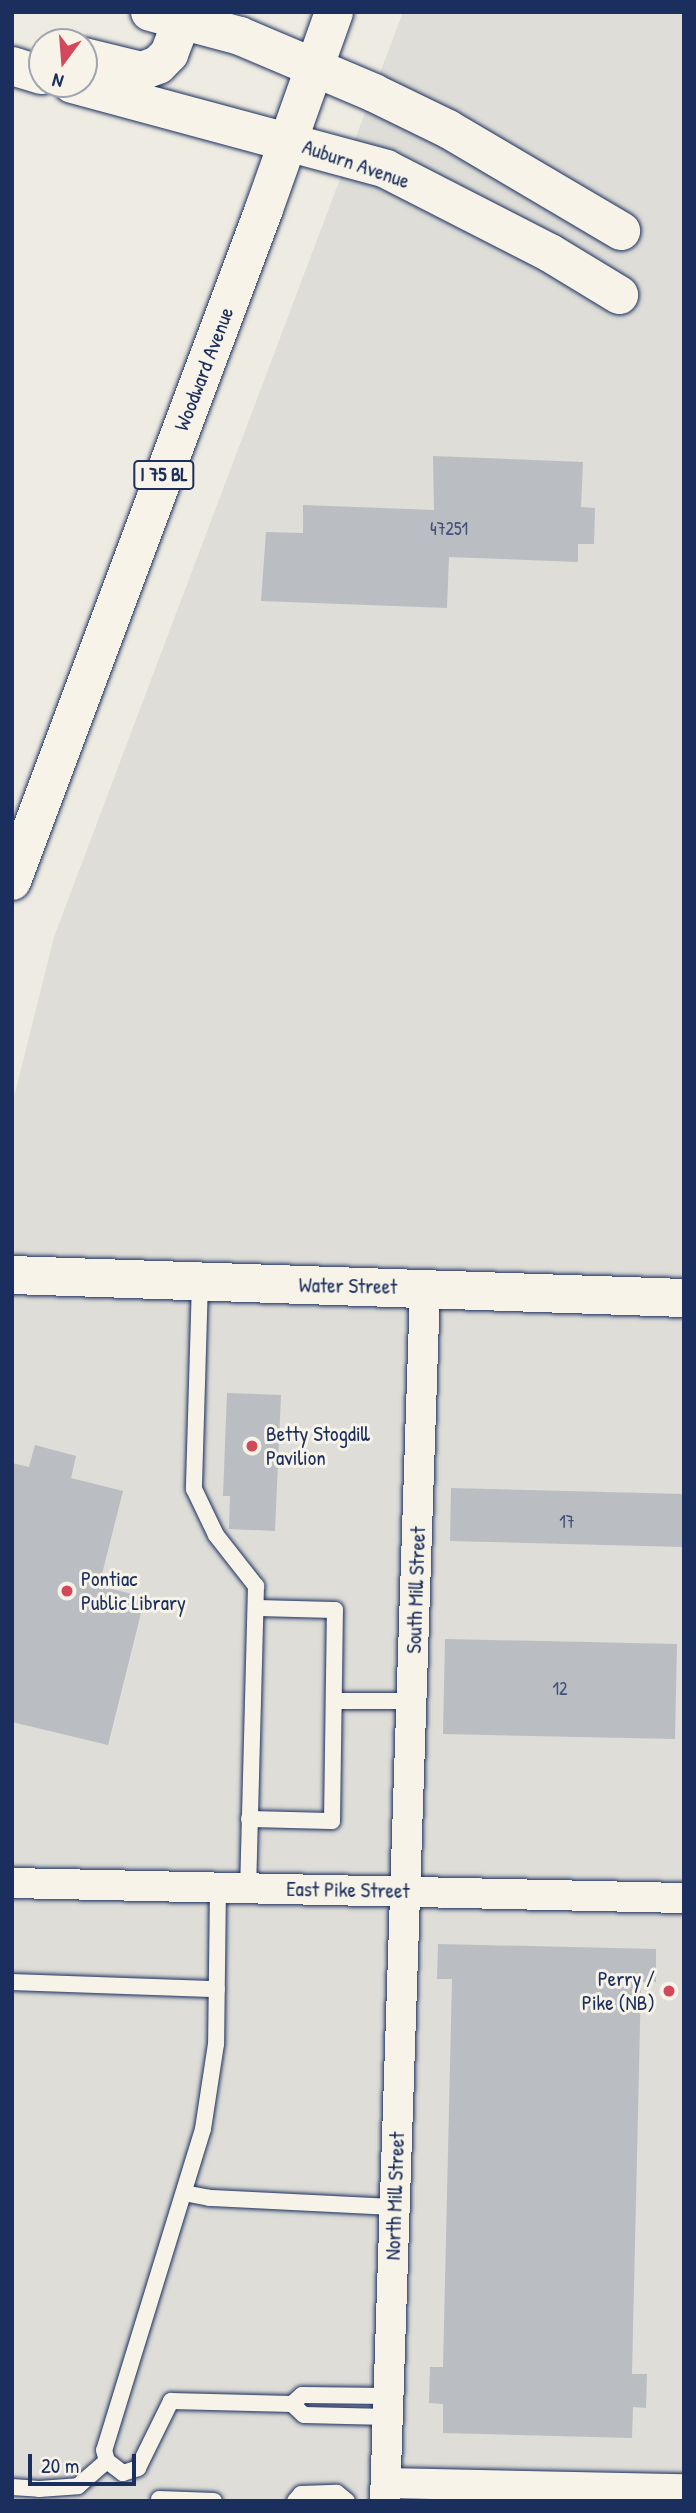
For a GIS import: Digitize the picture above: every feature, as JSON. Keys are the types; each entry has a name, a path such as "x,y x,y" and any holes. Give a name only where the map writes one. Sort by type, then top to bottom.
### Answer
{"main road":[{"name":"Woodward Avenue","path":"12,881 334,12"},
{"path":"98,60 142,71 158,65 169,54 166,16 240,36 448,129 621,231"},
{"name":"Auburn Avenue","path":"98,91 386,169 550,253 619,295"},
{"name":"Water Street","path":"12,1275 684,1298"}],"street":[{"name":"South Mill Street","path":"406,1891 425,1288"},
{"name":"East Pike Street","path":"12,1884 684,1898"},
{"name":"North Mill Street","path":"386,2492 406,1891"},
{"path":"386,2492 684,2489"}],"lane":[{"path":"200,1282 194,1489 215,1535 256,1586 248,1888"},
{"path":"249,1819 332,1821 335,1610 256,1608"},
{"path":"334,1701 412,1701"},
{"path":"218,1887 216,2044 203,2129 104,2450 107,2461 122,2473 138,2468 171,2401 292,2404 304,2415 388,2406"},
{"path":"12,1982 217,1989"},
{"path":"184,2193 210,2198 395,2207"},
{"path":"12,2487 39,2489 78,2486 107,2461"},
{"path":"295,2501 301,2494 337,2493 347,2501"},
{"path":"159,2498 214,2501"}],"shaded area":[{"path":"403,12 684,12 684,2501 12,2501 12,1105 54,937"}],"building":[{"path":"433,456 583,462 581,507 595,508 594,544 578,544 578,562 449,557 447,608 261,601 266,532 303,533 303,505 434,510"},
{"name":"Betty Stogdill Pavilion","path":"227,1393 281,1395 275,1531 229,1529 230,1496 223,1496"},
{"name":"Pontiac Public Library","path":"35,1445 76,1456 71,1478 123,1491 99,1586 145,1597 108,1745 12,1722 12,1463 29,1467"},
{"path":"451,1488 684,1494 683,1547 450,1541"},
{"path":"445,1639 677,1644 675,1739 443,1734"},
{"path":"438,1944 656,1949 656,1982 641,1982 632,2374 647,2374 646,2408 633,2407 632,2438 443,2433 443,2404 429,2403 430,2367 443,2367 452,1979 437,1979"}],"place":[{"name":"Betty Stogdill Pavilion","path":"252,1446"},
{"name":"Pontiac Public Library","path":"67,1591"},
{"name":"Perry / Pike (NB)","path":"669,1991"}]}
